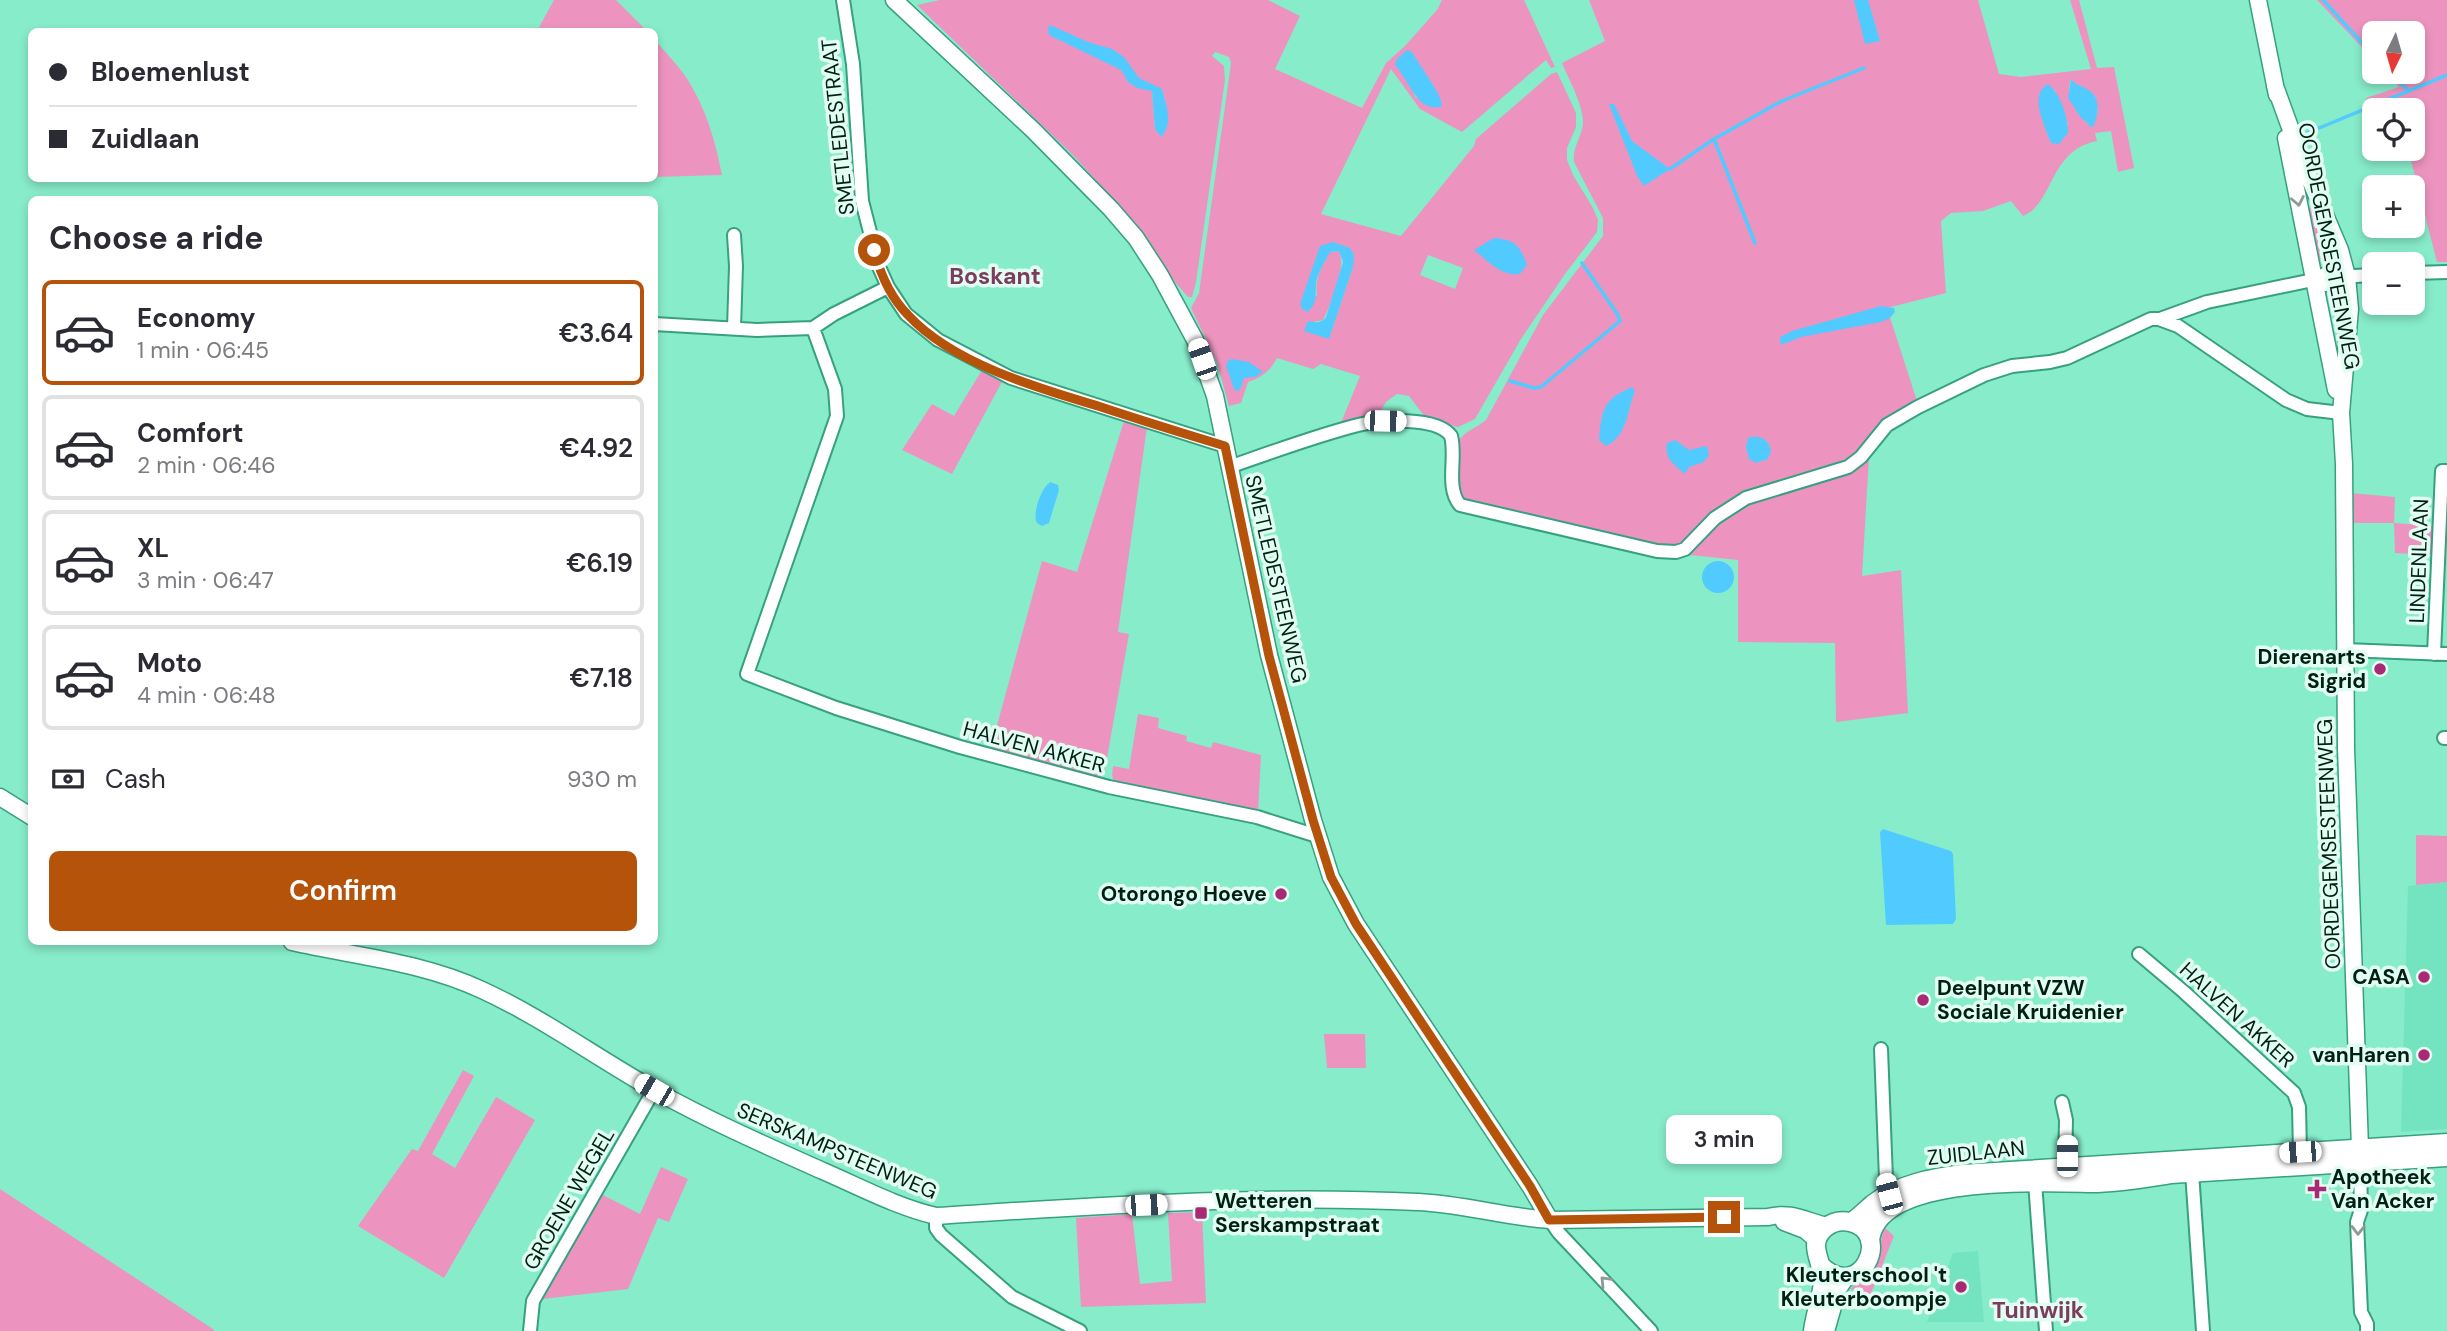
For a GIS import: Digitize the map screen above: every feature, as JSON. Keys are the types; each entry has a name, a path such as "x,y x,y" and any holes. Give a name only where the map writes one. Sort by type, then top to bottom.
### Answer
{"main road":[{"name":"ZUIDLAAN","path":"1870,1241 1872,1229 1879,1217 1895,1206 1923,1194 1959,1186 2116,1181 2192,1172 2281,1168 2293,1160 2447,1146"},
{"name":"ZUIDLAAN","path":"2386,1161 2396,1154 2447,1146"},
{"name":"ZUIDLAAN","path":"1852,1222 1873,1203 1889,1194 1939,1177 2300,1152 2360,1156 2386,1161 2447,1157"},
{"name":"ZUIDLAAN","path":"2116,1181 2112,1173 2116,1168 2148,1165 2158,1161"},
{"path":"1813,1331 1823,1284 1815,1251 1822,1233 1839,1221 1852,1222 1862,1228 1870,1241 1871,1253 1863,1270 1845,1277 1836,1276 1820,1265"},
{"path":"1825,1331 1837,1289 1845,1277"}],"street":[{"name":"SMETLEDESTRAAT","path":"843,0 853,64 862,201 878,267 906,314 923,330 954,349 1011,378 1225,446"},
{"name":"SMETLEDESTEENWEG","path":"894,0 1033,130 1111,209 1136,238 1160,275 1195,340 1215,396 1269,656 1317,836 1338,892 1356,924 1530,1186 1549,1220"},
{"name":"OORDEGEMSESTEENWEG","path":"2258,0 2341,413"},
{"name":"OORDEGEMSESTEENWEG","path":"2275,86 2303,163 2340,250 2347,276 2350,309 2341,413 2344,473 2346,748 2360,1156 2361,1210 2357,1222 2361,1312 2367,1324 2367,1331"},
{"path":"734,235 734,328"},
{"path":"1229,467 1359,425 1385,421 1431,425 1443,428 1451,436 1454,496 1460,505 1657,551 1676,552 1685,549 1714,518 1746,498 1848,467 1861,457 1887,425 1984,375 2012,366 2067,358 2143,322 2207,302 2314,280 2323,274 2337,272 2347,276 2362,275"},
{"path":"2425,273 2447,272"},
{"path":"658,324 800,330 813,328 834,314 888,287"},
{"path":"2159,319 2178,326 2286,400 2307,409 2341,413"},
{"name":"HALVEN AKKER","path":"813,328 835,389 837,416 747,674 836,708 960,747 1109,787 1257,817 1317,836"},
{"name":"LINDENLAAN","path":"2345,650 2441,654 2444,471"},
{"path":"0,797 28,814"},
{"name":"SERSKAMPSTEENWEG","path":"306,945 415,968 463,982 544,1023 654,1090 731,1130 864,1189 919,1212 936,1216 1313,1200 1424,1202 1549,1220"},
{"name":"HALVEN AKKER","path":"2139,954 2185,992 2294,1093 2299,1107 2300,1152"},
{"path":"1881,1049 1885,1179 1889,1194"},
{"name":"GROENE WEGEL","path":"530,1331 533,1301 654,1090"},
{"path":"2062,1102 2067,1131 2065,1167"},
{"path":"2192,1172 2203,1331"},
{"path":"2035,1182 2046,1331"},
{"path":"936,1216 936,1228 941,1235 1012,1297 1080,1331"},
{"path":"1549,1220 1768,1217 1822,1233"},
{"path":"1549,1220 1651,1331"}],"shaded area":[{"path":"554,0 616,0 644,28 539,28"},
{"path":"940,0 1268,0 1300,16 1275,69 1362,108 1386,63 1437,10 1442,0 1524,0 1555,67 1551,68 1546,60 1462,132 1420,109 1391,69 1321,214 1401,236 1474,146 1476,139 1551,74 1557,72 1576,113 1576,127 1567,148 1567,160 1598,220 1597,232 1521,339 1475,419 1458,427 1438,422 1425,417 1409,396 1397,394 1386,402 1377,417 1341,423 1360,376 1321,364 1313,369 1277,358 1265,373 1248,382 1241,403 1229,406 1217,363 1191,308 1199,293 1231,63 1229,57 1215,52 1212,56 1224,66 1225,80 1196,282 1192,297 1188,297 1169,275 1130,219 1075,157 917,5","holes":["1403,55 1421,69 1434,87 1416,98 1403,72 1397,67 1397,59","1162,89 1166,107 1166,126 1161,136 1155,129 1152,91","1333,242 1353,267 1329,338 1313,322 1323,320 1334,296 1340,276 1339,251 1329,252 1326,257 1318,278 1317,295 1300,304","1428,255 1463,268 1455,289 1420,275"]},
{"path":"1589,0 1978,0 1999,74 2021,77 2091,69 2070,0 2079,0 2097,68 2114,67 2134,168 2118,172 2111,131 2095,133 2097,141 2081,146 2070,155 2041,200 2033,210 2023,216 2011,201 1983,211 1951,213 1941,221 1946,293 1887,308 1917,401 1842,463 1768,488 1679,546 1651,544 1466,501 1458,490 1458,442 1486,420 1543,315 1603,236 1603,218 1574,162 1574,152 1583,123 1578,100 1562,63 1605,41","holes":["2071,79 2077,86 2095,96 2098,112 2089,124 2073,104 2069,91","2054,89 2068,124 2051,143 2046,130"]},
{"path":"2317,0 2447,0 2447,262 2437,262 2425,215 2425,175 2415,175 2411,161 2425,161 2425,98 2366,98 2399,87 2396,84 2426,84 2426,21 2362,21 2362,47"},
{"path":"658,44 682,72 699,100 713,137 722,175 658,177"},
{"path":"2309,207 2315,210 2332,250 2331,257 2326,261 2316,258 2307,209"},
{"path":"982,370 1003,380 952,474 902,450 932,404 954,416"},
{"path":"1124,421 1147,427 1118,632 1129,634 1104,775 1095,779 990,751 1042,561 1077,572"},
{"path":"1869,457 1862,576 1901,570 1908,713 1836,722 1835,643 1738,642 1738,560 1690,555 1708,530 1740,506"},
{"path":"2350,493 2395,497 2394,523 2352,523"},
{"path":"2394,523 2434,526 2433,555 2395,553"},
{"path":"1138,714 1159,718 1158,728 1187,736 1186,741 1211,748 1213,742 1261,755 1258,812 1115,784 1113,766 1129,769"},
{"path":"2416,835 2447,836 2447,882 2416,885"},
{"path":"2447,882 2447,1129 2401,1132 2408,886"},
{"path":"1324,1034 1365,1034 1366,1068 1327,1068"},
{"path":"463,1070 474,1076 432,1154 455,1168 496,1097 535,1120 444,1278 358,1226 412,1149 418,1151"},
{"path":"661,1167 688,1179 669,1222 658,1218 628,1289 543,1299 537,1297 597,1192 640,1214"},
{"path":"0,1189 213,1329 214,1331 0,1331"},
{"path":"1202,1212 1206,1303 1081,1307 1076,1218 1132,1214 1140,1284 1172,1281 1168,1213"},
{"path":"1885,1228 1894,1236 1870,1296 1850,1289 1866,1278 1877,1264"},
{"name":"Kleuterschool 't Kleuterboompje","path":"1978,1251 1984,1322 1927,1322 1953,1253"}],"water":[{"path":"1854,0 1868,0 1880,41 1865,44"},
{"path":"1050,25 1088,42 1112,49 1124,57 1139,78 1162,89 1168,120 1161,137 1155,129 1152,91 1137,88 1128,82 1121,70 1049,35"},
{"path":"1407,50 1412,52 1430,79 1442,106 1426,105 1420,100 1395,65 1397,59"},
{"path":"2071,79 2096,99 2097,114 2093,127 2088,126 2081,118 2068,98"},
{"path":"2048,84 2060,100 2067,120 2068,133 2059,144 2051,143 2040,111 2039,95"},
{"path":"1609,104 1614,104 1632,141 1670,169 1644,186 1637,176"},
{"path":"1494,238 1512,242 1519,248 1527,265 1520,274 1501,271 1474,250"},
{"path":"1333,242 1350,248 1354,255 1353,267 1329,339 1304,331 1308,321 1318,322 1326,317 1343,262 1339,251 1330,252 1321,268 1316,281 1315,299 1308,312 1303,310 1300,304 1320,246"},
{"path":"1881,306 1894,308 1895,312 1881,322 1801,337 1781,345 1780,337 1792,331"},
{"path":"1228,360 1249,362 1263,372 1255,377 1244,378 1240,390 1236,391 1226,368"},
{"path":"1632,387 1635,391 1623,429 1613,442 1606,446 1599,440 1605,407"},
{"path":"1748,438 1761,438 1768,443 1771,450 1768,459 1756,463 1749,459 1746,447"},
{"path":"1675,440 1689,450 1707,446 1709,455 1704,462 1689,467 1685,474 1671,461 1667,453 1667,443"},
{"path":"1050,482 1058,485 1059,490 1049,523 1042,526 1036,519 1038,501"},
{"path":"1718,561 1729,566 1734,577 1729,588 1718,593 1707,588 1702,577 1707,566"},
{"path":"1883,829 1951,851 1956,919 1953,924 1886,925 1880,832"}],"waterway":[{"path":"2323,0 2362,43"},
{"path":"1670,169 1714,139 1782,101 1864,68"},
{"path":"2307,133 2447,75"},
{"path":"2402,84 2408,90"},
{"path":"1714,139 1755,243"},
{"path":"1510,381 1534,388 1541,387 1620,321 1582,263"}],"place":[{"name":"Dierenarts Sigrid","path":"2380,669"},
{"name":"Otorongo Hoeve","path":"1281,894"},
{"name":"CASA","path":"2424,977"},
{"name":"Deelpunt VZW Sociale Kruidenier","path":"1923,1000"},
{"name":"vanHaren","path":"2424,1055"},
{"name":"Apotheek Van Acker","path":"2317,1189"},
{"name":"Wetteren Serskampstraat","path":"1201,1213"},
{"name":"Kleuterschool 't Kleuterboompje","path":"1961,1287"}],"district":[{"name":"Boskant","path":"995,276"},
{"name":"Tuinwijk","path":"2038,1310"}],"route":[{"path":"874,250 878,267 906,314 923,330 954,349 1011,378 1225,446 1269,656 1313,820 1331,877 1356,924 1530,1186 1549,1220 1724,1217"}]}
